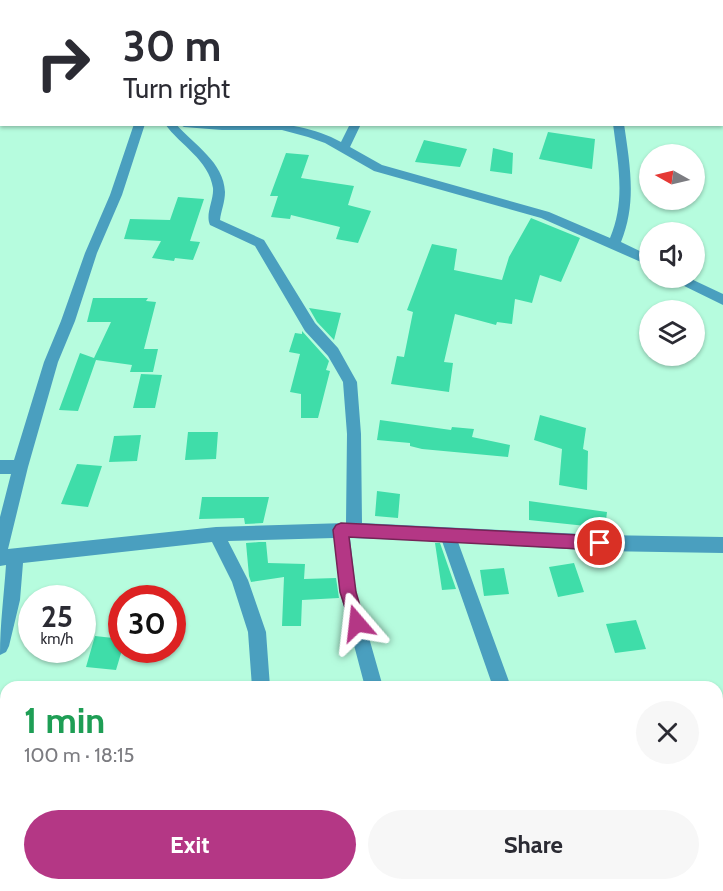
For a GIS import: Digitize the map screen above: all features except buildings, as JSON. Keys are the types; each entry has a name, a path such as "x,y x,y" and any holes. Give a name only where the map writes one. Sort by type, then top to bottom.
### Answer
{"street":[{"path":"0,646 12,600 5,555 20,467 51,362 68,321 91,253 116,195 139,126"},
{"path":"172,126 216,174 219,194 214,222 260,243 309,327 333,352 350,382 354,434 347,530 348,592 372,681"},
{"path":"209,126 282,127 311,134 378,168 525,209 574,226 639,256"},
{"path":"343,149 355,126"},
{"path":"614,244 623,226 627,197 618,126"},
{"path":"699,288 723,300"},
{"path":"0,467 20,467"},
{"path":"5,555 216,534 347,530 600,543 723,546"},
{"path":"216,534 240,580 257,632 261,681"},
{"path":"447,534 500,681"}],"route":[{"path":"357,623 348,592 341,530 600,543"}]}
